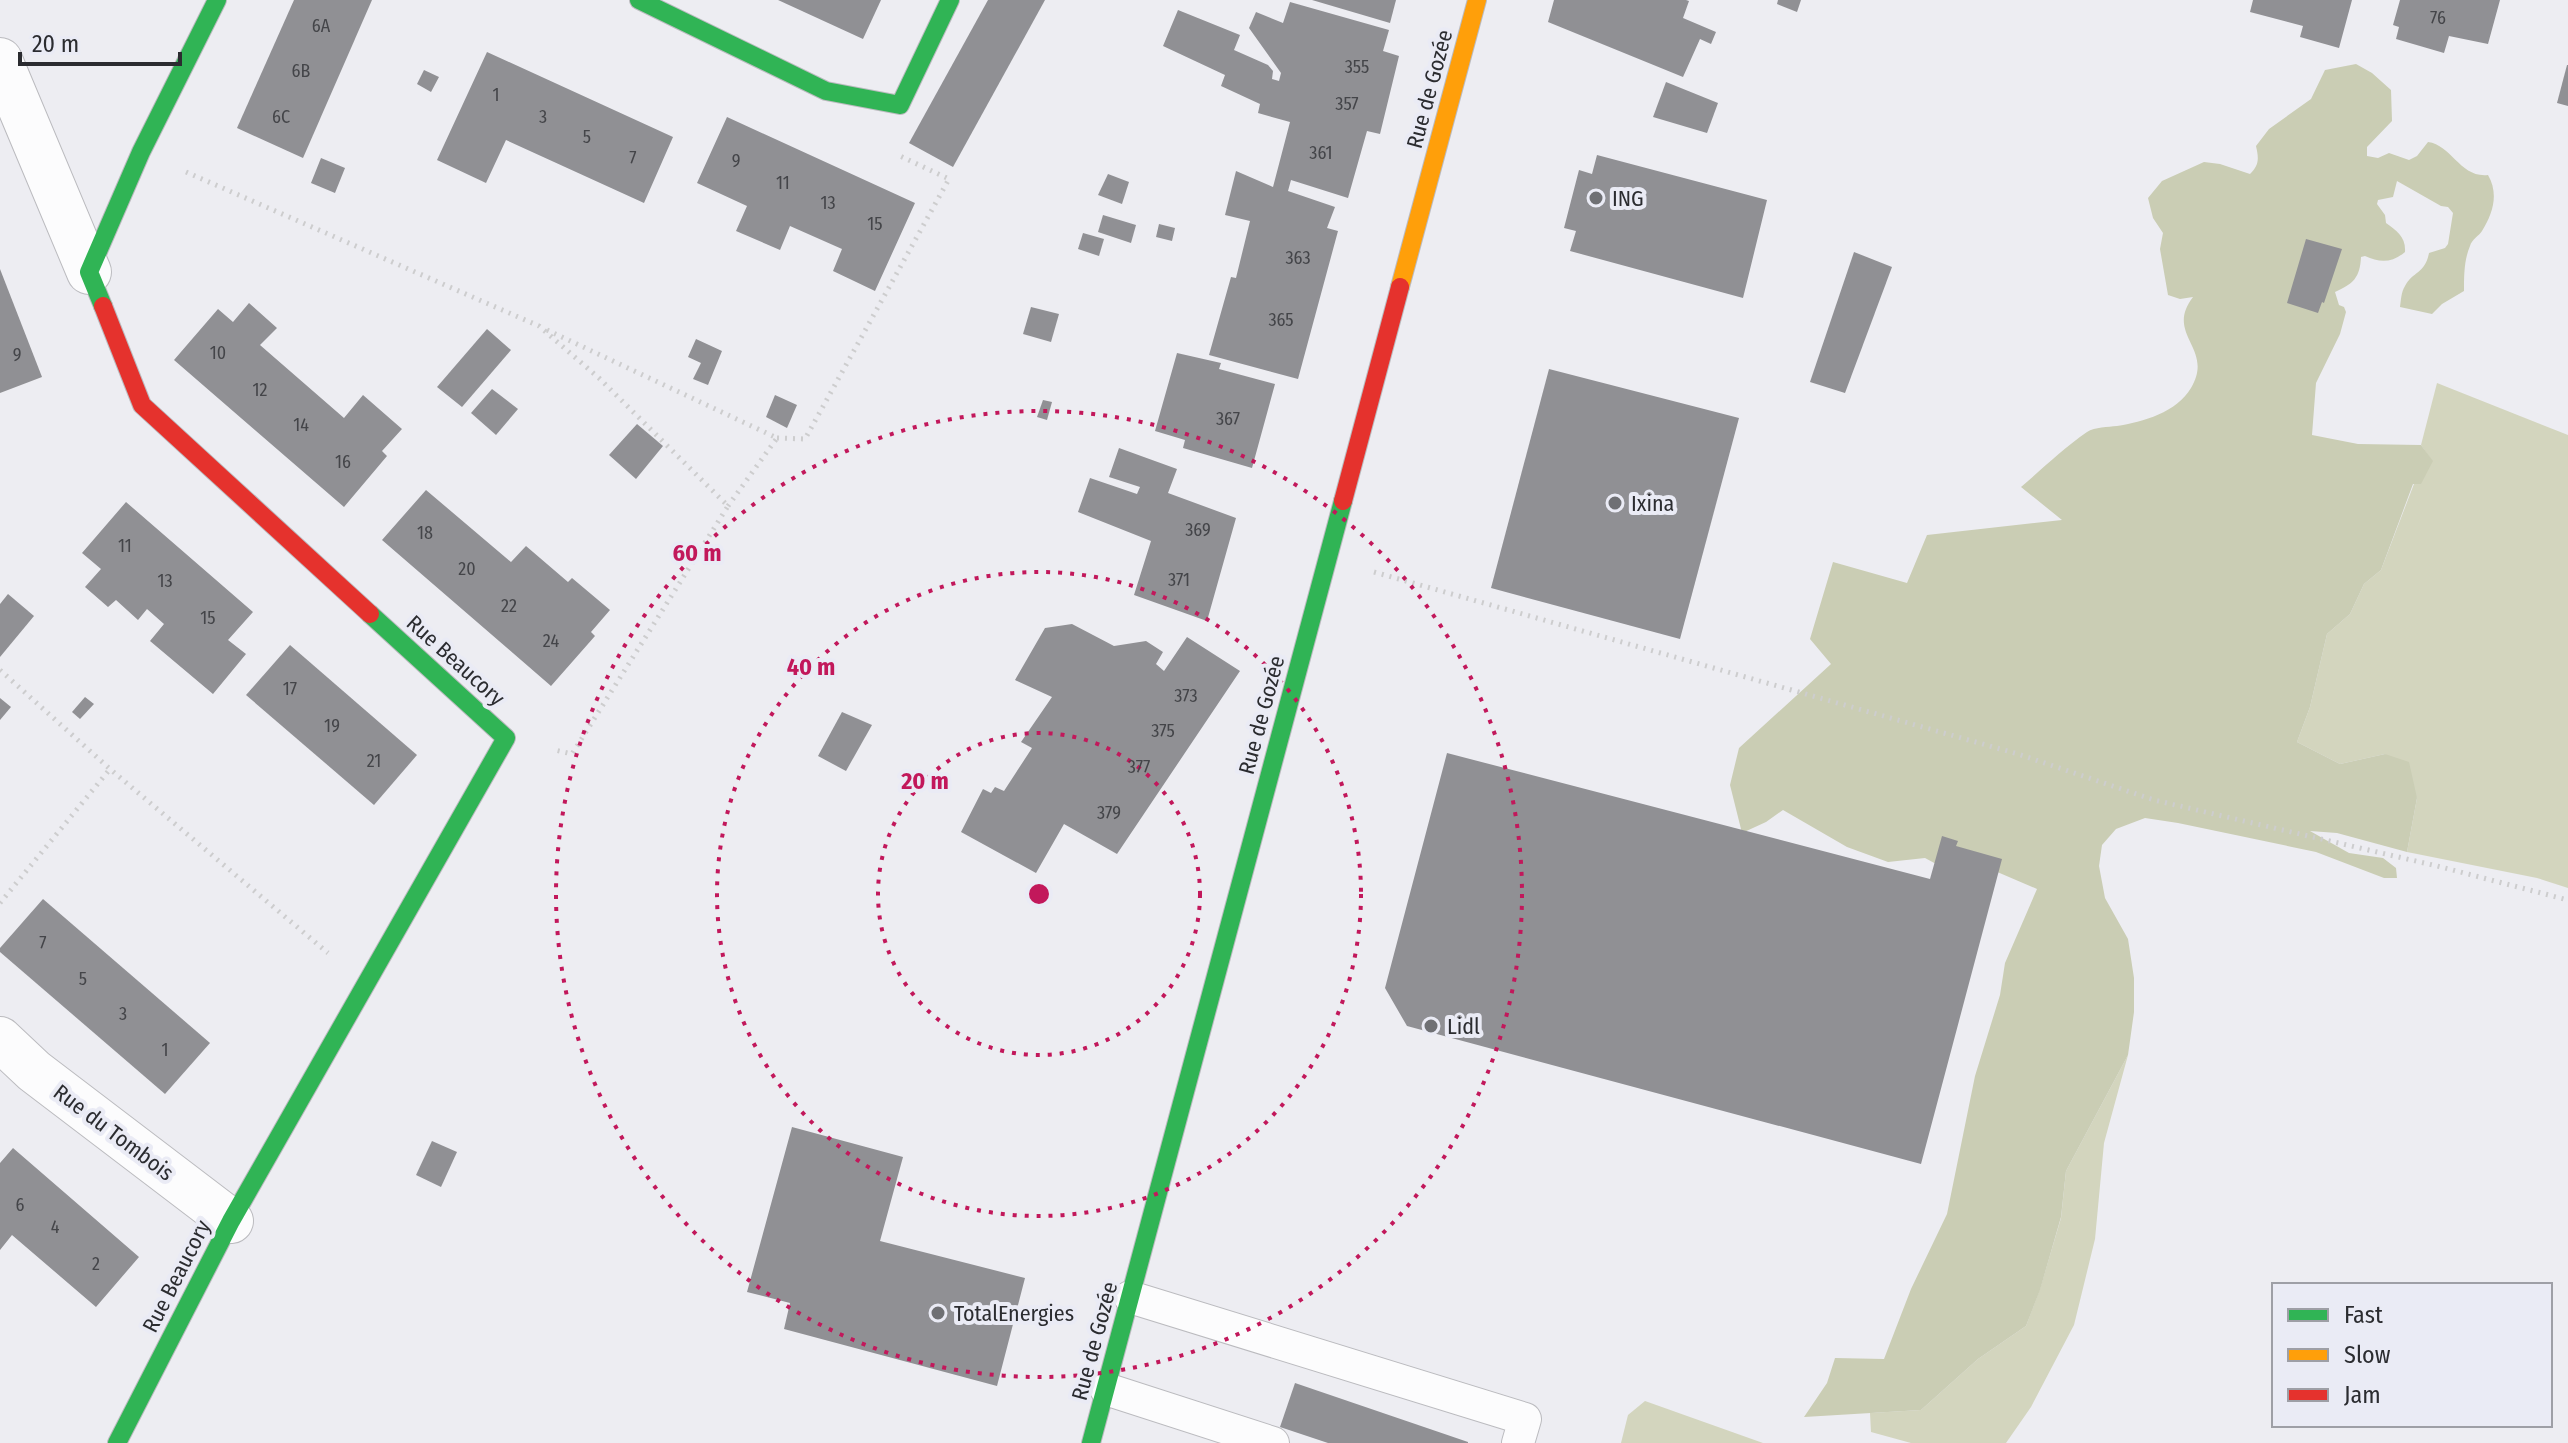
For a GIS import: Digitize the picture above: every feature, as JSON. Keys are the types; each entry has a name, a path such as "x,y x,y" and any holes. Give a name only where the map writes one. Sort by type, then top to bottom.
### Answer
{"street":[{"path":"89,272 141,152 217,0"},
{"path":"639,0 826,91 900,105 950,0"},
{"name":"Rue de Gozée","path":"1091,1443 1477,0"},
{"path":"0,60 89,272"},
{"name":"Rue Beaucory","path":"89,272 142,405 506,738 231,1221 117,1443"},
{"name":"Rue du Tombois","path":"0,1039 34,1071 231,1221"}],"lane":[{"path":"1130,1297 1525,1419 1518,1443"},
{"path":"1106,1389 1273,1443"}],"path":[{"path":"141,152 539,326 777,438 805,439 949,179 884,149 886,102"},
{"path":"539,326 600,379 728,506"},
{"path":"506,738 572,754 728,506 777,438"},
{"path":"1328,559 2003,749 2154,800 2422,862 2568,900"},
{"path":"0,670 110,769 365,985"},
{"path":"0,903 110,769"}],"green space":[{"path":"2356,64 2391,90 2392,121 2367,147 2367,156 2378,158 2389,153 2409,160 2417,156 2428,142 2436,144 2470,172 2488,175 2494,196 2489,217 2468,251 2464,291 2432,314 2400,307 2402,294 2408,281 2425,265 2429,253 2448,244 2453,213 2448,207 2397,181 2393,197 2378,200 2386,223 2402,238 2405,252 2386,261 2361,257 2354,279 2335,292 2339,305 2346,312 2340,334 2316,383 2312,435 2358,444 2421,445 2433,461 2421,484 2413,484 2381,570 2364,584 2350,614 2327,634 2310,707 2297,742 2340,764 2385,754 2409,762 2417,798 2407,852 2337,833 2310,831 2349,853 2383,858 2396,868 2397,878 2384,878 2316,852 2178,823 2145,818 2116,829 2102,845 2099,866 2105,898 2128,939 2134,978 2134,1012 2128,1055 2066,1171 2061,1217 2026,1326 1978,1359 1921,1410 1804,1417 1827,1383 1835,1358 1884,1359 1911,1289 1947,1214 1975,1076 2000,995 2005,963 2037,889 1960,856 1951,872 1925,858 1888,862 1847,847 1783,810 1742,833 1730,785 1739,748 1831,664 1810,639 1833,562 1907,583 1927,535 2062,520 2021,487 2087,432 2148,419 2168,410 2185,396 2197,374 2195,352 2184,322 2193,297 2180,299 2168,295 2160,249 2163,233 2153,218 2148,198 2162,181 2204,162 2250,174 2258,162 2256,146 2269,129 2311,99 2325,70"},
{"path":"2437,383 2568,435 2568,888 2537,878 2407,852 2417,798 2385,754 2340,764 2297,742 2310,707 2327,634 2350,614 2364,584 2381,570 2414,484 2432,461 2421,445"},
{"path":"2128,1055 2104,1143 2095,1239 2074,1325 2031,1407 2006,1443 1911,1443 1871,1432 1870,1413 1921,1410 1978,1359 2026,1326 2061,1218 2066,1171"},
{"path":"1645,1401 1763,1443 1621,1443 1628,1415"}],"building":[{"path":"294,0 372,0 303,158 237,128"},
{"path":"778,0 881,0 863,39"},
{"path":"988,0 1045,0 953,167 909,143"},
{"path":"1312,0 1396,0 1390,23"},
{"path":"1554,0 1686,0 1689,1 1683,18 1716,32 1711,44 1700,39 1683,77 1548,22"},
{"path":"1778,0 1801,0 1797,12 1777,4"},
{"path":"2253,0 2352,0 2339,48 2300,37 2303,26 2250,12"},
{"path":"2400,0 2500,0 2488,44 2449,36 2444,53 2396,39 2399,27 2393,25"},
{"path":"1290,2 1389,30 1383,51 1399,56 1380,134 1367,131 1348,198 1291,180 1288,191 1335,207 1327,228 1338,231 1298,379 1209,355 1231,277 1236,278 1250,221 1225,215 1236,171 1273,187 1290,122 1258,113 1260,104 1221,86 1225,75 1163,46 1178,10 1240,35 1234,50 1268,65 1273,71 1272,79 1279,81 1281,73 1249,28 1256,12 1283,23"},
{"path":"487,52 673,137 644,203 506,140 486,183 437,160"},
{"path":"2568,65 2568,106 2557,103"},
{"path":"424,70 439,77 431,92 417,84"},
{"path":"1666,82 1718,103 1707,133 1653,117"},
{"path":"727,117 915,203 875,291 833,271 842,249 790,226 780,250 736,231 747,206 697,183"},
{"path":"1597,155 1767,200 1743,298 1570,251 1576,231 1564,228 1579,170 1592,174"},
{"path":"321,158 345,168 335,193 311,183"},
{"path":"1108,174 1129,182 1122,204 1098,195"},
{"path":"1103,215 1136,225 1131,243 1098,232"},
{"path":"1159,224 1175,228 1172,241 1156,237"},
{"path":"1083,233 1104,239 1099,256 1078,249"},
{"path":"2306,239 2342,249 2318,313 2287,303"},
{"path":"1854,252 1892,267 1845,393 1810,382"},
{"path":"0,269 42,377 0,393"},
{"path":"249,303 277,328 260,345 344,418 363,395 402,429 382,451 387,456 344,507 174,360 218,309 233,322"},
{"path":"1031,307 1059,314 1051,342 1023,334"},
{"path":"487,329 511,350 462,407 437,387"},
{"path":"696,339 722,351 708,385 693,379 701,363 688,357"},
{"path":"1177,353 1221,363 1219,369 1275,384 1252,468 1183,448 1185,440 1155,431"},
{"name":"Ixina","path":"1549,369 1739,418 1680,639 1491,588"},
{"path":"492,389 518,409 496,435 471,413"},
{"path":"775,395 797,405 787,428 766,417"},
{"path":"1043,400 1052,402 1047,420 1037,417"},
{"path":"637,424 663,446 636,479 609,455"},
{"path":"1119,448 1177,469 1168,493 1236,518 1207,621 1134,595 1151,541 1078,512 1090,478 1137,494 1140,487 1109,477"},
{"path":"426,490 511,562 526,546 568,582 572,578 610,610 591,632 595,636 551,686 382,540"},
{"path":"126,502 253,612 228,640 246,654 213,694 150,641 164,624 147,609 138,620 116,600 108,607 85,587 101,569 82,553"},
{"path":"8,594 34,616 0,657 0,604"},
{"path":"1072,624 1114,646 1146,641 1163,652 1156,664 1164,671 1187,637 1240,671 1117,854 1064,824 1036,873 961,832 983,789 991,793 995,787 1004,791 1032,748 1021,742 1052,697 1015,680 1045,628"},
{"path":"290,645 417,755 374,805 246,695"},
{"path":"85,697 94,704 80,719 72,712"},
{"path":"0,698 11,707 0,720"},
{"path":"842,712 872,725 846,771 818,756"},
{"path":"1447,753 1930,879 1942,836 1958,841 1956,846 2002,859 1921,1164 1407,1026 1385,988"},
{"path":"43,899 210,1043 165,1094 0,952 0,948"},
{"path":"792,1127 903,1157 880,1241 1025,1278 997,1386 784,1329 790,1303 747,1292"},
{"path":"432,1141 457,1152 441,1187 416,1175"},
{"path":"13,1148 139,1257 96,1307 12,1235 0,1250 0,1163"},
{"path":"1295,1383 1468,1443 1328,1443 1280,1427"}],"traffic: fast":[{"path":"103,306 89,272 141,152 217,0"},
{"path":"639,0 826,91 900,105 950,0"},
{"path":"1091,1443 1343,501"},
{"path":"117,1443 231,1221 506,738 370,614"}],"traffic: slow":[{"path":"1400,287 1477,0"}],"traffic: jam":[{"path":"1343,501 1400,287"},
{"path":"103,306 142,405 370,614"}],"place":[{"name":"ING","path":"1596,198"},
{"name":"Ixina","path":"1615,503"},
{"name":"Lidl","path":"1431,1026"},
{"name":"TotalEnergies","path":"938,1313"}]}
